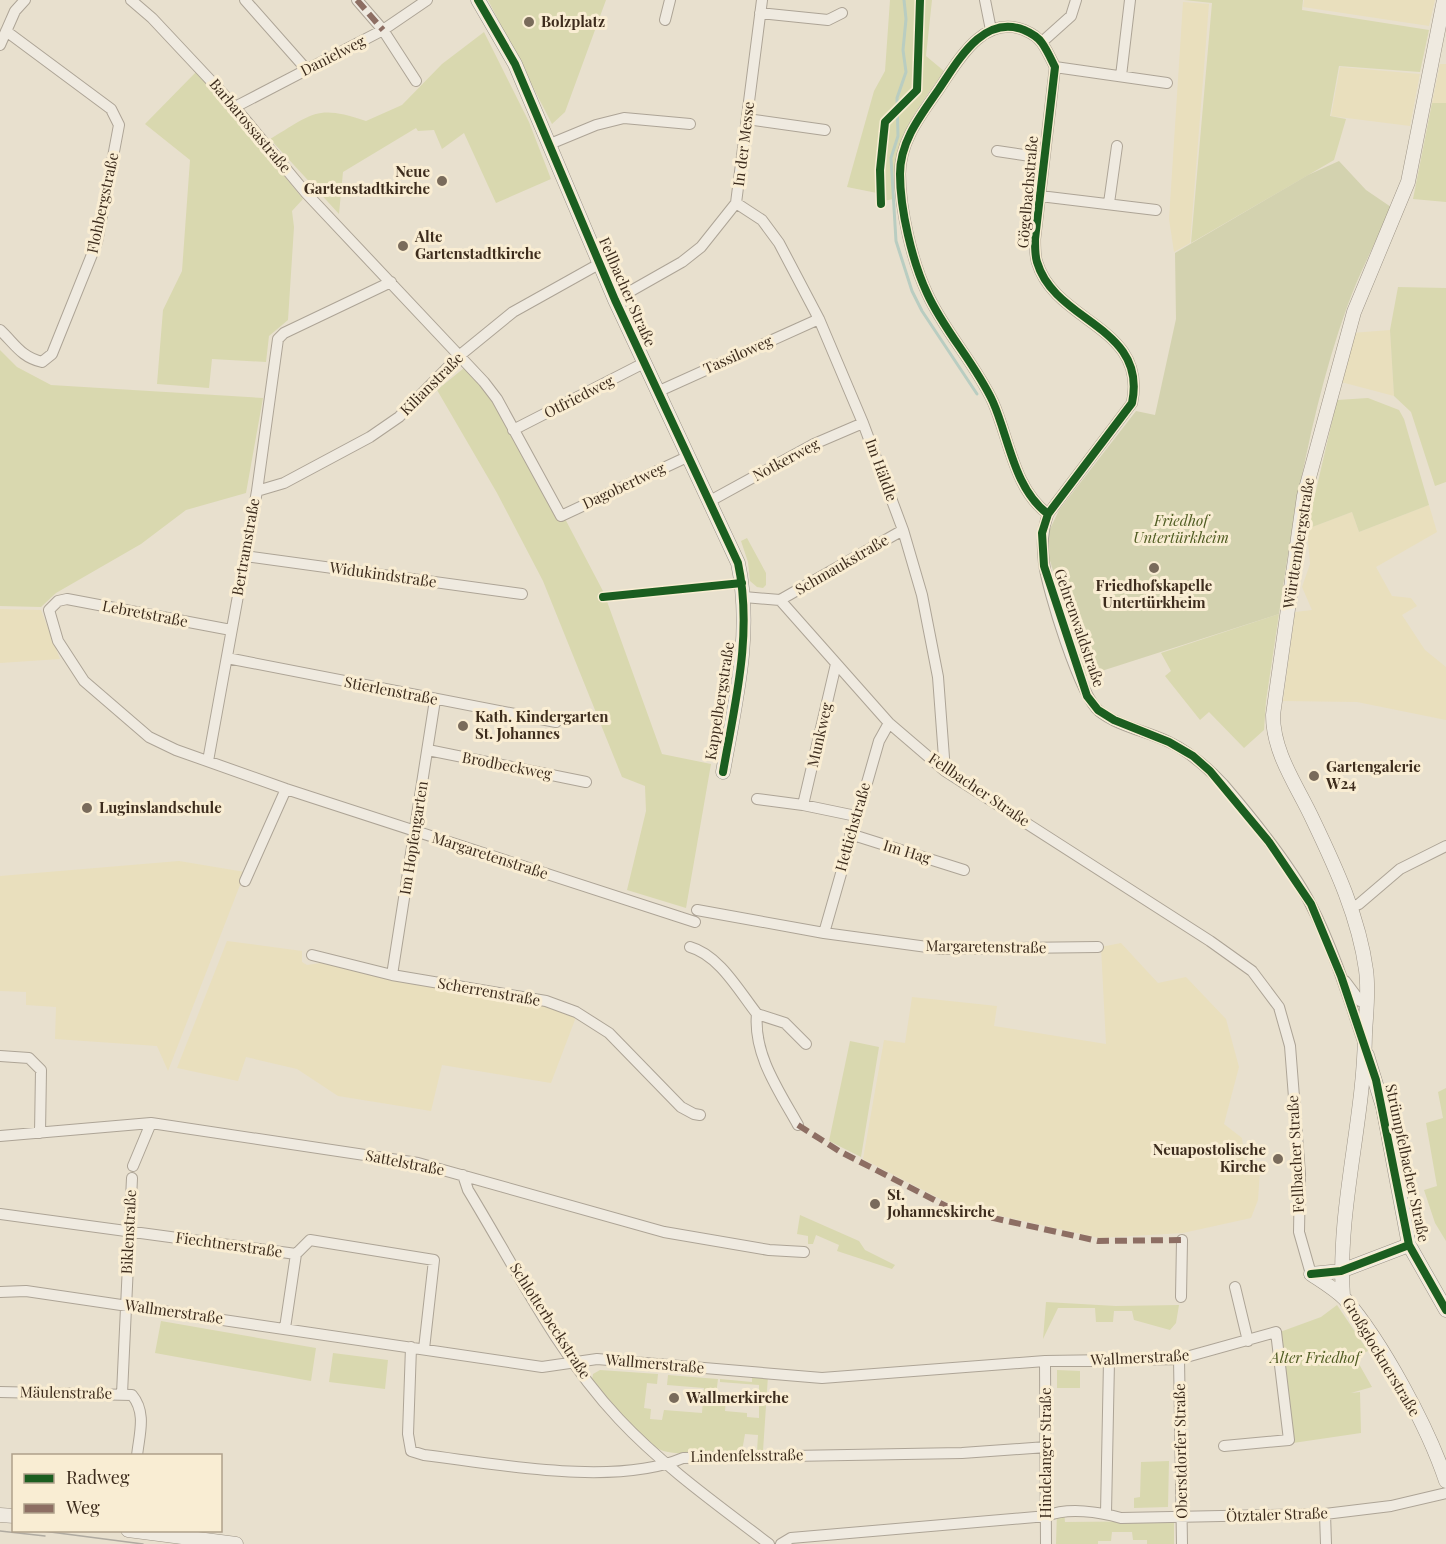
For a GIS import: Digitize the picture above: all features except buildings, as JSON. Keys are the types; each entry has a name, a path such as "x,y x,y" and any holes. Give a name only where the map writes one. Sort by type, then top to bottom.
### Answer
{"street":[{"path":"0,45 15,11 25,0"},
{"name":"Barbarossastraße","path":"131,0 152,18 235,107 306,193 391,282 496,399 561,516"},
{"path":"245,0 306,70"},
{"path":"357,0 383,30 416,81"},
{"name":"Danielweg","path":"235,107 383,30 427,0"},
{"name":"Fellbacher Straße","path":"478,0 515,64 615,300 738,563 744,597"},
{"path":"665,20 670,0"},
{"name":"In der Messe","path":"615,300 682,262 701,247 736,203 762,0"},
{"path":"985,0 991,30"},
{"path":"1042,42 1071,16 1076,0"},
{"path":"1121,76 1130,0"},
{"name":"Württembergstraße","path":"1366,1050 1367,973 1362,945 1323,841 1277,745 1273,730 1275,702 1299,525 1307,485 1354,312 1408,182 1444,0"},
{"path":"760,13 828,20 842,13"},
{"path":"1048,514 1028,495 992,400 927,294 916,263 903,201 901,157 907,139 968,47 991,30 1006,26 1032,33 1042,42 1055,67 1167,82"},
{"name":"Flohbergstraße","path":"0,330 18,352 30,360 42,362 52,354 97,242 119,125 111,109 6,31"},
{"name":"Gögelbachstraße","path":"1048,514 1132,403 1135,387 1130,359 1115,342 1052,289 1037,263 1035,239 1055,67"},
{"path":"550,144 596,125 624,118 690,124"},
{"path":"747,119 825,130"},
{"path":"1109,202 1117,146"},
{"name":"Gögelbachstraße","path":"997,151 1044,158"},
{"path":"1040,196 1109,202 1156,210"},
{"name":"Im Häldle","path":"736,203 762,220 779,243 819,319 863,423 903,530 922,595 938,677 945,771"},
{"name":"Kilianstraße","path":"257,491 284,483 370,437 399,417 459,356 513,312 599,264"},
{"name":"Bertramstraße","path":"208,761 257,491 276,347 284,333 391,282"},
{"name":"Tassiloweg","path":"657,392 819,319"},
{"name":"Otfriedweg","path":"513,430 644,363"},
{"name":"Notkerweg","path":"710,501 814,444 863,423"},
{"name":"Dagobertweg","path":"561,516 687,457"},
{"name":"Gehrenwaldstraße","path":"1048,514 1042,533 1044,566 1087,696 1098,710 1114,720 1169,742 1193,756 1224,785 1269,842 1311,904 1341,976 1366,1050"},
{"name":"Schmaukstraße","path":"780,600 903,530"},
{"name":"Widukindstraße","path":"245,556 522,594"},
{"path":"744,597 780,600"},
{"name":"Kappelbergstraße","path":"723,772 741,671 744,597"},
{"name":"Lebretstraße","path":"58,601 67,599 231,630"},
{"name":"Fellbacher Straße","path":"780,600 889,723 945,771 1210,941 1252,971 1279,1007 1290,1047 1300,1174 1299,1232 1311,1274"},
{"name":"Margaretenstraße","path":"58,601 49,610 52,623 67,658 84,681 149,736 176,750 286,789 694,922"},
{"name":"Stierlenstraße","path":"227,658 556,722"},
{"name":"Munkweg","path":"803,805 836,664"},
{"name":"Im Hopfengarten","path":"392,975 435,700"},
{"name":"Hettichstraße","path":"824,933 855,816 879,741 889,723"},
{"name":"Brodbeckweg","path":"428,750 586,782"},
{"path":"245,881 286,789"},
{"path":"757,799 803,805 855,816"},
{"name":"Im Hag","path":"850,834 964,870"},
{"path":"1350,908 1359,904 1400,869 1446,846"},
{"name":"Margaretenstraße","path":"697,910 824,933 942,950 1098,947"},
{"path":"690,947 701,950 712,958 757,1014 785,1023 806,1044"},
{"name":"Scherrenstraße","path":"312,955 392,975 546,1001 576,1012 609,1033 681,1107 700,1115"},
{"path":"1341,976 1352,980 1367,973"},
{"name":"Gehrenwaldstraße","path":"1341,976 1360,1001 1367,1004"},
{"path":"757,1014 755,1030 762,1055 798,1125"},
{"name":"Großglocknerstraße","path":"1366,1050 1341,1271 1343,1297 1402,1387 1439,1459 1446,1481"},
{"name":"Strümpfelbacher Straße","path":"1366,1050 1383,1107 1409,1245 1446,1310"},
{"path":"0,1056 29,1058 41,1070 40,1133"},
{"path":"1359,1103 1366,1098 1373,1099 1383,1107"},
{"path":"134,1166 151,1123"},
{"name":"Sattelstraße","path":"0,1136 151,1123 418,1163 664,1232 769,1250 804,1252"},
{"name":"Schlotterbeckstraße","path":"463,1175 468,1190 574,1363 617,1417 668,1464 770,1544"},
{"name":"Biklenstraße","path":"132,1178 124,1305 127,1394 139,1403 142,1414 137,1454"},
{"name":"Fiechtnerstraße","path":"0,1215 296,1254 310,1240 434,1260 424,1349"},
{"path":"1181,1297 1182,1240"},
{"path":"1311,1274 1341,1271 1409,1245"},
{"path":"285,1328 296,1254"},
{"path":"1311,1274 1343,1297"},
{"path":"1235,1287 1248,1341"},
{"name":"Wallmerstraße","path":"0,1292 26,1291 542,1367 597,1359 822,1378 1046,1361 1179,1359 1276,1332 1288,1440 1224,1446"},
{"name":"Lindenfelsstraße","path":"411,1347 408,1434 411,1451 515,1467 579,1471 638,1470 668,1464 683,1458 962,1453 1046,1447"},
{"name":"Oberstdorfer Straße","path":"1179,1359 1182,1544"},
{"name":"Hindelanger Straße","path":"1046,1361 1046,1544"},
{"path":"1106,1514 1109,1361"},
{"name":"Mäulenstraße","path":"0,1392 127,1394"},
{"name":"Ötztaler Straße","path":"781,1544 790,1538 1047,1516 1057,1512 1106,1514 1121,1518 1325,1514 1391,1506 1446,1493"},
{"path":"1325,1514 1326,1544"},
{"path":"143,1532 236,1544"}],"shaded area":[{"path":"1304,0 1435,0 1429,26 1303,7"},
{"path":"1183,2 1209,4 1190,243 1174,252 1169,219"},
{"path":"1440,64 1446,64 1446,103 1432,103"},
{"path":"1340,67 1420,74 1410,126 1331,116"},
{"path":"1390,330 1394,396 1341,382 1351,333"},
{"path":"1429,505 1437,532 1376,567 1392,596 1411,598 1417,606 1402,615 1425,650 1446,667 1446,720 1357,702 1283,701 1295,612 1312,610 1302,587 1310,564 1307,529 1352,512 1359,532"},
{"path":"0,609 41,610 60,659 0,663"},
{"path":"179,861 245,872 168,1071 157,1046 55,1039 56,1007 26,1005 26,992 0,991 0,876"},
{"path":"227,941 302,951 302,962 307,965 328,962 546,1005 576,1017 551,1083 442,1065 431,1111 338,1096 297,1069 246,1057 238,1081 177,1068"},
{"path":"1121,943 1158,983 1186,977 1226,1019 1239,1067 1224,1124 1242,1138 1245,1161 1260,1170 1258,1200 1251,1218 1183,1233 1099,1238 952,1205 863,1159 884,1040 905,1043 912,997 997,1006 994,1026 1106,1044 1101,947"}],"green space":[{"path":"488,0 606,0 565,112 552,124"},
{"path":"890,0 932,0 926,56 944,71 913,117 900,144 894,178 894,199 877,202 877,193 847,187 874,91 885,71"},
{"path":"1184,0 1303,0 1302,10 1429,30 1420,72 1339,66 1330,116 1346,119 1334,160 1191,243 1212,3"},
{"path":"484,32 529,122 551,179 496,203 464,133 442,149 434,130 418,131 416,128 343,172 339,214 270,139 315,114 336,113 366,121 402,105 442,64"},
{"path":"196,72 231,110 303,199 292,211 294,227 288,320 269,336 266,362 212,359 209,388 157,384 163,310 182,271 190,160 145,124"},
{"path":"1432,103 1446,103 1446,202 1413,199"},
{"name":"Friedhof Untertürkheim","path":"1339,161 1366,190 1391,207 1352,294 1324,381 1298,498 1279,614 1086,676 1046,548 1050,529 1059,510 1136,411 1155,415 1176,319 1175,253 1308,175"},
{"path":"1398,287 1446,288 1446,482 1435,486 1411,412 1394,396 1390,330"},
{"path":"0,350 17,367 51,385 263,398 246,493 186,510 141,544 56,593 41,607 0,606"},
{"path":"464,368 484,382 562,513 604,593 662,754 711,764 686,908 627,890 646,811 645,786 622,777 543,581 497,493 437,390"},
{"path":"1368,398 1399,410 1404,419 1429,505 1359,532 1352,512 1307,529 1337,400"},
{"path":"747,538 766,573 766,585 763,588 757,587 750,581 748,562 741,541"},
{"path":"1279,614 1264,730 1244,748 1209,712 1200,720 1165,676 1171,671 1161,653"},
{"path":"850,1041 879,1047 861,1157 829,1141"},
{"path":"1446,1088 1446,1241 1435,1223 1424,1190 1437,1186 1426,1123 1443,1118 1438,1092"},
{"path":"800,1215 859,1241 865,1250 895,1265 892,1269 837,1251 839,1245 816,1235 813,1244 808,1244 808,1236 797,1234"},
{"path":"1046,1302 1116,1306 1179,1305 1176,1323 1170,1330 1134,1320 1132,1311 1114,1311 1113,1322 1096,1322 1095,1308 1058,1308 1043,1339"},
{"name":"Alter Friedhof","path":"1337,1305 1368,1351 1355,1357 1372,1387 1351,1393 1360,1392 1361,1433 1293,1443 1280,1332 1321,1317"},
{"path":"161,1321 316,1348 311,1381 155,1353"},
{"path":"333,1353 388,1360 385,1389 329,1382"},
{"path":"600,1370 658,1374 657,1384 647,1383 644,1408 651,1409 650,1419 662,1420 664,1410 702,1413 704,1388 667,1385 668,1375 718,1379 716,1395 726,1397 725,1411 747,1413 747,1417 759,1418 759,1385 720,1382 720,1379 752,1382 752,1375 768,1376 763,1451 757,1451 758,1435 745,1434 742,1451 686,1454 659,1449 627,1422 592,1379 593,1374"},
{"path":"1057,1370 1080,1371 1080,1388 1057,1388"},
{"path":"1169,1461 1168,1507 1134,1508 1134,1498 1140,1497 1141,1462"},
{"path":"1057,1512 1064,1512 1065,1522 1174,1521 1174,1544 1147,1544 1147,1540 1133,1540 1132,1532 1112,1532 1111,1541 1098,1541 1098,1544 1056,1544"}],"waterway":[{"path":"904,0 906,19 903,50 906,72 897,98 898,136 891,158 896,241 912,291 922,311 977,394"}],"tram line":[{"path":"0,1531 45,1536"},
{"path":"50,1532 143,1544"}],"marked path":[{"path":"357,0 383,30"},
{"path":"798,1125 839,1151 952,1209 1098,1241 1182,1240"}],"cycle path":[{"path":"478,0 515,64 615,300 738,563 744,615 743,642 741,668 723,772"},
{"path":"881,204 880,170 885,122 917,90 920,0"},
{"path":"1048,514 1027,491 986,388 942,321 927,293 912,251 901,188 900,174 904,150 925,109 973,43 984,34 1009,27 1024,30 1038,39 1055,67 1035,239 1037,262 1047,282 1062,299 1114,341 1126,357 1133,377 1132,403 1048,514 1042,533 1044,566 1087,696 1098,710 1114,720 1169,742 1193,756 1210,771 1269,842 1311,904 1341,976 1376,1080 1409,1245 1446,1310"},
{"path":"603,597 742,583"},
{"path":"1311,1274 1341,1271 1409,1245"}],"place":[{"name":"Bolzplatz","path":"529,22"},
{"name":"Neue Gartenstadtkirche","path":"442,181"},
{"name":"Alte Gartenstadtkirche","path":"403,246"},
{"name":"Friedhofskapelle Untertürkheim","path":"1154,568"},
{"name":"Kath. Kindergarten St. Johannes","path":"463,726"},
{"name":"Gartengalerie W24","path":"1314,776"},
{"name":"Luginslandschule","path":"87,808"},
{"name":"Neuapostolische Kirche","path":"1278,1159"},
{"name":"St. Johanneskirche","path":"875,1204"},
{"name":"Wallmerkirche","path":"674,1398"}]}
